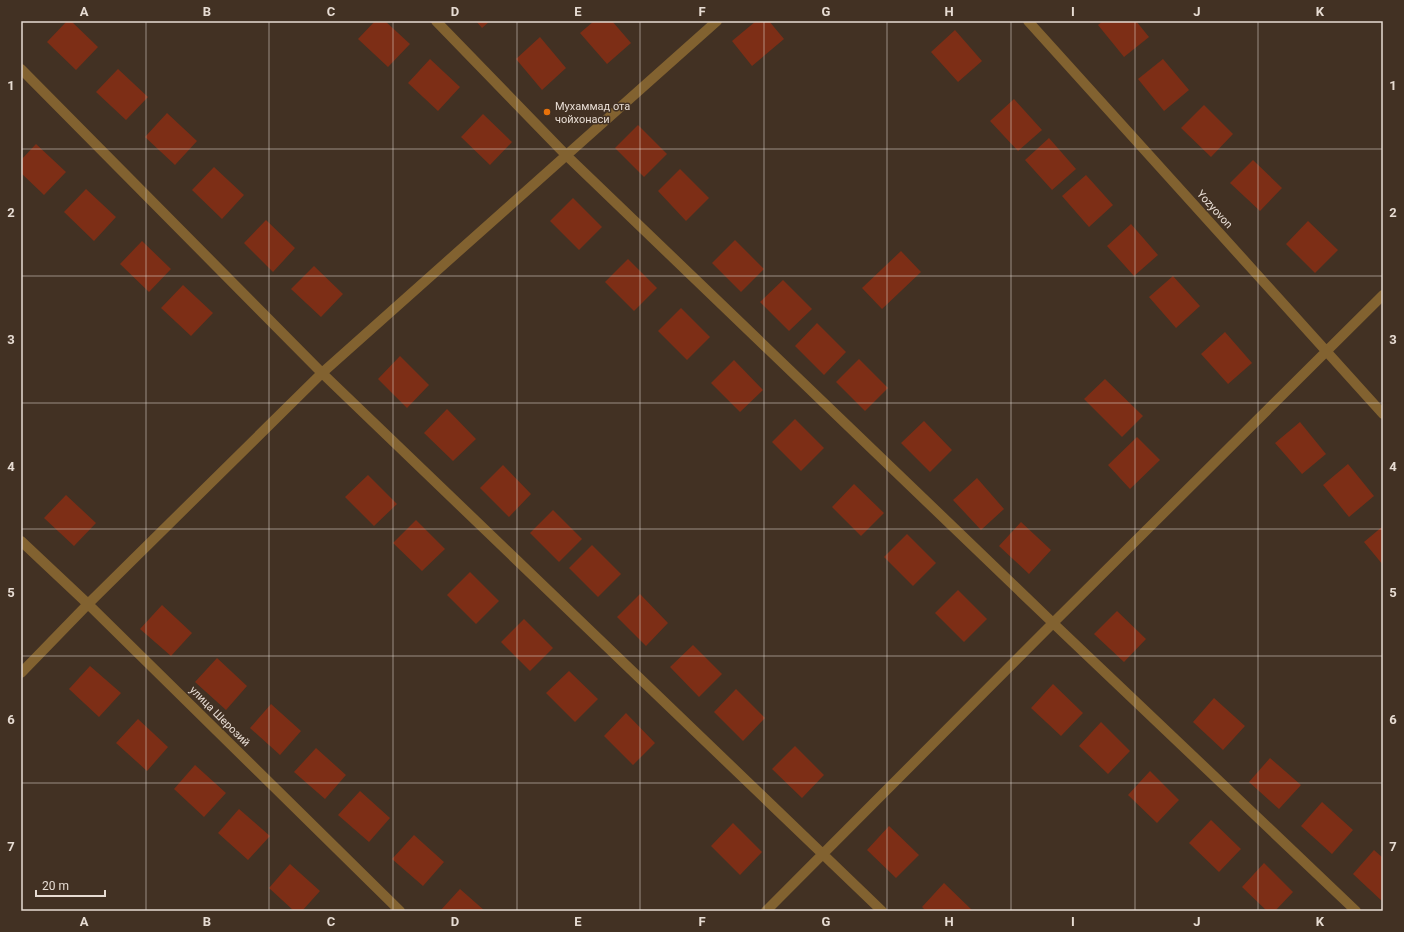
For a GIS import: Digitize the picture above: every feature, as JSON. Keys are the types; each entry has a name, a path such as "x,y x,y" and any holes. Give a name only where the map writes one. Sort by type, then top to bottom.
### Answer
{"street":[{"path":"436,21 566,155 1053,623 1356,911"},
{"path":"21,673 88,604 322,373 717,21"},
{"name":"Yozyovon","path":"1028,21 1383,414"},
{"path":"21,68 322,373 882,911"},
{"path":"766,911 1383,295"},
{"name":"улица Шерозий","path":"21,541 88,604 400,911"}],"building":[{"path":"67,21 71,21 98,47 76,70 47,42"},
{"path":"375,21 385,21 410,44 388,67 358,39"},
{"path":"476,21 490,21 482,28"},
{"path":"594,21 612,21 631,43 607,64 580,33"},
{"path":"756,21 769,21 784,39 752,66 732,41"},
{"path":"1103,21 1136,21 1149,37 1124,57 1098,25"},
{"path":"955,30 982,61 958,82 931,52"},
{"path":"540,37 566,68 542,90 516,59"},
{"path":"430,59 460,87 438,111 408,83"},
{"path":"1163,59 1189,90 1164,111 1138,79"},
{"path":"118,69 148,97 126,120 96,92"},
{"path":"1014,99 1042,130 1018,151 990,121"},
{"path":"1204,105 1233,134 1211,157 1181,128"},
{"path":"167,113 197,141 175,165 145,137"},
{"path":"483,114 512,142 490,165 461,137"},
{"path":"638,125 667,154 644,177 615,148"},
{"path":"1049,138 1076,169 1052,190 1025,160"},
{"path":"36,144 66,172 44,195 21,173 21,160"},
{"path":"1253,160 1282,188 1260,211 1230,183"},
{"path":"214,167 244,195 222,219 192,190"},
{"path":"680,169 709,198 686,221 658,191"},
{"path":"1086,175 1113,205 1089,227 1062,196"},
{"path":"86,189 116,217 94,241 64,212"},
{"path":"573,198 602,227 579,250 550,221"},
{"path":"266,220 295,248 273,272 244,243"},
{"path":"1308,221 1338,250 1315,273 1286,244"},
{"path":"1131,224 1158,255 1134,276 1107,246"},
{"path":"735,240 764,269 741,292 712,263"},
{"path":"142,241 171,269 149,292 120,264"},
{"path":"901,251 921,272 882,309 862,288"},
{"path":"628,259 657,288 634,311 605,282"},
{"path":"314,266 343,294 321,317 291,289"},
{"path":"1173,276 1200,306 1176,328 1149,297"},
{"path":"783,280 812,309 789,331 760,302"},
{"path":"183,285 213,313 191,336 161,308"},
{"path":"681,308 710,337 687,360 658,331"},
{"path":"817,323 846,352 824,375 795,346"},
{"path":"1225,332 1252,363 1228,384 1201,354"},
{"path":"400,356 429,385 407,408 378,379"},
{"path":"859,359 888,388 865,411 836,382"},
{"path":"734,360 763,390 740,412 711,383"},
{"path":"1105,379 1143,416 1122,437 1084,399"},
{"path":"447,409 476,439 453,461 424,433"},
{"path":"795,419 824,448 801,471 772,442"},
{"path":"924,421 952,450 930,472 901,443"},
{"path":"1300,422 1326,454 1302,474 1275,443"},
{"path":"1137,437 1160,460 1130,489 1108,465"},
{"path":"1348,464 1374,496 1349,517 1323,485"},
{"path":"503,465 531,494 509,517 480,488"},
{"path":"368,475 397,504 374,526 345,497"},
{"path":"977,478 1004,509 981,530 953,500"},
{"path":"854,484 884,513 861,536 832,507"},
{"path":"66,495 96,523 74,546 44,518"},
{"path":"553,510 582,539 559,562 530,533"},
{"path":"416,520 445,549 422,571 393,543"},
{"path":"1021,522 1051,550 1029,574 999,546"},
{"path":"1383,526 1383,565 1364,542"},
{"path":"907,534 936,563 913,586 884,557"},
{"path":"592,545 621,574 598,597 569,568"},
{"path":"470,572 499,601 476,624 447,595"},
{"path":"958,590 987,619 964,642 935,613"},
{"path":"640,594 668,623 646,646 617,617"},
{"path":"162,605 192,633 171,656 140,629"},
{"path":"1117,611 1146,639 1124,662 1094,634"},
{"path":"524,619 553,648 530,671 501,642"},
{"path":"693,645 722,674 699,697 670,667"},
{"path":"217,658 247,686 226,710 195,682"},
{"path":"90,666 121,693 99,717 69,689"},
{"path":"569,671 598,699 575,722 546,693"},
{"path":"1053,684 1083,713 1061,736 1031,708"},
{"path":"736,689 765,718 743,741 714,712"},
{"path":"1214,698 1245,726 1223,750 1193,722"},
{"path":"271,704 301,731 280,755 250,728"},
{"path":"626,713 655,743 633,765 604,736"},
{"path":"138,719 168,747 147,771 116,743"},
{"path":"1101,722 1130,751 1108,774 1079,746"},
{"path":"795,746 824,775 802,798 772,769"},
{"path":"316,748 346,775 325,799 294,772"},
{"path":"1270,758 1301,785 1279,809 1249,782"},
{"path":"195,765 226,793 204,817 174,789"},
{"path":"1150,771 1179,800 1157,823 1128,795"},
{"path":"360,791 390,818 369,842 338,815"},
{"path":"1322,802 1353,830 1332,854 1301,826"},
{"path":"239,809 270,836 248,860 218,833"},
{"path":"1211,820 1241,849 1219,872 1189,843"},
{"path":"733,823 762,852 740,875 711,846"},
{"path":"889,826 919,855 896,878 867,850"},
{"path":"414,835 444,862 423,886 392,859"},
{"path":"1374,850 1383,858 1383,902 1353,874"},
{"path":"1264,863 1293,892 1275,911 1267,911 1242,887"},
{"path":"290,864 320,891 302,911 294,911 269,888"},
{"path":"944,883 973,911 926,911 922,907"},
{"path":"460,889 485,911 440,911"}],"place":[{"name":"Мухаммад ота чойхонаси","path":"547,112"}]}
